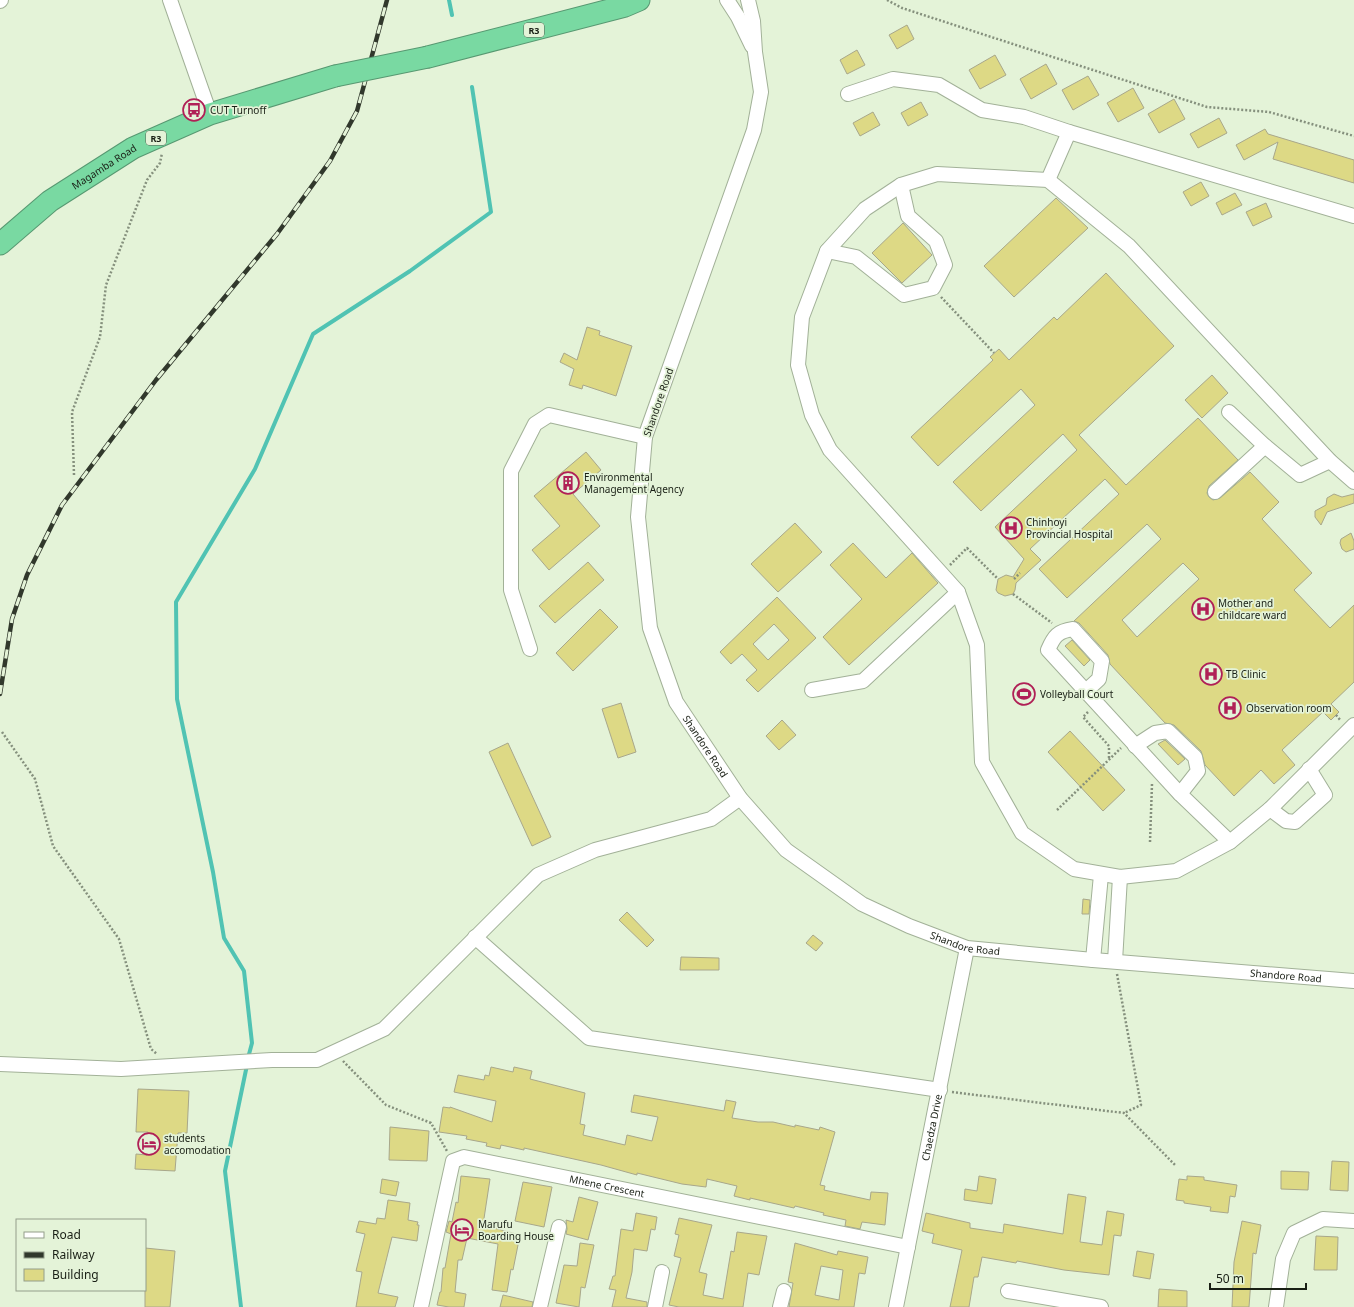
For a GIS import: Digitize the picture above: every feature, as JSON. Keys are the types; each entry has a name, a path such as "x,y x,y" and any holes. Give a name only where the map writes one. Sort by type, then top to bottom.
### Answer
{"highway":[{"name":"Magamba Road","path":"0,244 50,201 133,148 210,114 335,76 428,57 625,6 639,0"}],"street":[{"path":"170,0 210,114"},
{"path":"727,0 738,17 755,52"},
{"path":"748,0 754,21 755,52"},
{"name":"Shandore Road","path":"755,52 761,92 754,130 645,437 638,518 650,628 676,702 740,798 786,850 862,904 908,926 967,948 1115,962 1354,981"},
{"path":"848,94 893,78 939,85 982,110 1024,117 1069,132 1354,216"},
{"path":"1048,180 1069,132"},
{"path":"1354,482 1330,461 1129,246 1048,180 937,174 901,185 865,209 827,252 802,317 798,365 812,415 830,450 958,592 977,645 982,762 1022,833 1074,869 1101,875 1120,877 1176,870 1230,842 1270,809 1354,725"},
{"path":"827,252 856,257 904,296 933,288 945,265 936,241 908,216 901,185"},
{"path":"1229,412 1265,446 1300,475 1330,461"},
{"path":"530,649 511,590 511,471 535,424 549,415 645,437"},
{"path":"1215,492 1265,446"},
{"path":"812,690 863,681 958,592"},
{"path":"1087,690 1099,679 1102,661 1073,629 1062,630 1053,637 1048,650 1087,690 1131,749 1230,842"},
{"path":"1131,749 1155,733 1168,731 1195,757 1198,771 1180,794"},
{"path":"1270,809 1286,821 1295,822 1326,795 1309,770"},
{"path":"0,1064 121,1069 272,1060 316,1060 384,1029 538,875 596,850 711,819 740,798"},
{"path":"1093,960 1101,875"},
{"path":"1115,962 1120,877"},
{"path":"475,937 589,1038 940,1090"},
{"name":"Chaedza Drive","path":"896,1307 967,948"},
{"name":"Mhene Crescent","path":"453,1162 464,1157 908,1247"},
{"path":"421,1307 453,1162"},
{"path":"1276,1307 1283,1260 1294,1233 1322,1219 1354,1221"},
{"path":"540,1307 559,1227"},
{"path":"655,1307 662,1272"},
{"path":"780,1307 784,1291"},
{"path":"1008,1291 1045,1303 1101,1307"}],"path":[{"path":"887,0 902,8 1207,107 1268,112 1354,136"},
{"path":"74,475 72,412 100,337 106,284 146,180 160,163 165,134"},
{"path":"933,288 994,353"},
{"path":"941,574 967,548 998,579"},
{"path":"1014,579 1020,573"},
{"path":"1013,594 1062,630"},
{"path":"1093,717 1088,712 1083,717 1109,746 1109,759"},
{"path":"2,732 35,779 53,846 119,939 151,1049 171,1066"},
{"path":"1116,742 1121,747 1131,749"},
{"path":"1057,810 1121,747"},
{"path":"1150,842 1153,780"},
{"path":"940,1090 1124,1113 1141,1105 1115,962"},
{"path":"334,1052 386,1105 431,1123 453,1162"},
{"path":"1124,1113 1175,1165"}],"building":[{"path":"907,25 914,39 897,49 889,35"},
{"path":"857,50 865,65 847,74 840,60"},
{"path":"995,55 1006,75 980,89 969,70"},
{"path":"1046,64 1057,84 1031,99 1020,79"},
{"path":"1088,76 1099,95 1073,110 1062,90"},
{"path":"1133,88 1144,108 1118,122 1107,103"},
{"path":"1174,99 1185,119 1159,133 1148,114"},
{"path":"921,102 928,115 908,126 901,113"},
{"path":"873,112 880,125 860,136 853,123"},
{"path":"1219,118 1227,133 1198,148 1190,134"},
{"path":"1265,129 1268,134 1354,160 1354,183 1273,159 1278,142 1244,160 1236,145"},
{"path":"1201,182 1209,196 1191,206 1183,192"},
{"path":"1235,193 1242,205 1222,215 1216,203"},
{"path":"1056,198 1088,228 1014,297 984,266"},
{"path":"1266,203 1272,217 1253,226 1246,212"},
{"path":"903,223 932,255 902,283 872,253"},
{"path":"1106,273 1174,346 1079,435 1126,485 1198,418 1238,460 1209,486 1207,493 1209,497 1213,500 1220,498 1250,472 1279,502 1262,519 1312,573 1294,590 1330,628 1354,605 1354,682 1331,704 1339,712 1331,720 1323,712 1282,750 1295,765 1274,784 1261,770 1234,796 1205,765 1201,751 1174,725 1165,723 1110,664 1108,655 1079,623 1074,621 1161,539 1147,524 1067,598 1039,569 1119,494 1105,479 1030,549 1041,560 1016,583 1013,594 1005,596 998,593 996,590 998,579 1006,575 1013,577 1024,559 995,527 1077,450 1063,434 981,511 953,482 1035,405 1021,389 938,466 911,437 993,360 990,357 999,349 1009,360 1054,317 1057,320","holes":["1183,563 1199,579 1137,637 1122,620"]},
{"path":"587,327 600,331 599,335 632,346 616,396 583,385 582,389 569,385 574,369 560,362 564,353 577,360"},
{"path":"1212,375 1228,393 1202,418 1185,400"},
{"path":"586,452 601,470 573,494 600,526 549,570 532,550 560,526 534,496"},
{"path":"1334,494 1342,497 1354,494 1354,503 1327,512 1321,525 1315,517 1315,511 1326,505 1327,498"},
{"path":"795,523 822,552 778,592 751,564"},
{"path":"1351,533 1354,541 1354,549 1346,552 1342,549 1340,543 1341,539"},
{"path":"853,543 886,578 912,553 938,583 849,665 823,637 862,599 830,565"},
{"path":"588,562 604,580 555,623 539,606"},
{"path":"777,597 816,638 758,692 746,680 757,670 742,654 731,664 720,652","holes":["774,624 789,640 768,660 753,644"]},
{"path":"600,609 618,627 573,671 556,653"},
{"path":"1072,640 1090,660 1084,666 1065,646"},
{"path":"621,703 636,752 618,758 602,709"},
{"path":"782,720 796,735 779,750 766,736"},
{"path":"1070,731 1125,790 1103,811 1048,752"},
{"path":"1165,740 1185,759 1178,765 1158,744"},
{"path":"508,743 551,837 532,846 489,752"},
{"path":"1083,899 1090,900 1089,914 1082,914"},
{"path":"627,912 654,940 647,947 619,920"},
{"path":"813,935 823,943 816,951 806,943"},
{"path":"681,957 719,958 719,970 680,970"},
{"path":"491,1067 513,1072 514,1067 532,1071 530,1079 585,1093 580,1124 585,1125 583,1135 625,1145 627,1135 652,1141 658,1117 631,1112 634,1095 724,1111 726,1100 736,1102 732,1118 758,1122 773,1122 795,1127 795,1125 819,1130 820,1127 835,1132 820,1185 825,1186 824,1190 870,1200 871,1192 888,1193 885,1225 862,1222 860,1229 845,1226 846,1220 823,1215 824,1213 795,1206 794,1208 734,1196 737,1186 707,1179 706,1187 682,1184 637,1173 637,1175 601,1165 524,1148 524,1150 501,1145 500,1149 486,1146 487,1143 466,1139 467,1136 439,1132 443,1107 450,1107 492,1122 496,1101 454,1092 458,1075 484,1080 485,1075 489,1076"},
{"path":"138,1089 189,1091 187,1133 178,1133 175,1171 135,1169 136,1154 147,1155 148,1132 136,1132"},
{"path":"390,1127 429,1131 427,1161 389,1160"},
{"path":"1332,1161 1349,1162 1348,1191 1330,1190"},
{"path":"1281,1171 1309,1172 1308,1190 1281,1189"},
{"path":"461,1176 490,1179 483,1225 520,1235 513,1270 511,1269 507,1292 492,1290 498,1244 467,1238 462,1260 458,1260 455,1292 466,1294 464,1307 449,1307 437,1305 441,1292 443,1268 445,1268 451,1234 446,1232 449,1221 452,1222 456,1202 458,1203"},
{"path":"979,1176 996,1179 992,1204 964,1200 965,1189 977,1191"},
{"path":"1187,1176 1204,1177 1204,1180 1237,1185 1235,1197 1230,1196 1228,1213 1210,1211 1211,1207 1184,1203 1184,1201 1176,1200 1179,1179 1187,1180"},
{"path":"382,1179 399,1182 396,1196 380,1193"},
{"path":"523,1182 552,1187 544,1227 515,1221"},
{"path":"1068,1194 1086,1197 1080,1242 1102,1245 1107,1211 1124,1214 1121,1236 1114,1235 1109,1275 1064,1270 1017,1261 1016,1263 982,1257 978,1277 974,1277 969,1307 950,1307 962,1250 932,1243 934,1234 922,1231 926,1213 970,1223 970,1228 1003,1233 1004,1224 1063,1234"},
{"path":"579,1197 598,1202 588,1240 566,1234 566,1220 573,1222"},
{"path":"388,1200 410,1203 408,1220 418,1222 417,1241 392,1237 378,1293 398,1297 395,1307 356,1307 362,1272 356,1271 365,1234 356,1232 359,1221 376,1224 377,1218 385,1219"},
{"path":"636,1213 657,1217 655,1230 651,1229 647,1251 634,1249 632,1272 626,1298 647,1302 647,1307 612,1307 616,1290 609,1289 613,1276 615,1276 621,1229 633,1231"},
{"path":"679,1218 712,1225 699,1272 707,1274 703,1295 723,1299 731,1251 734,1252 737,1232 767,1236 759,1275 748,1273 743,1307 679,1307 669,1305 681,1258 674,1256 679,1235 675,1234"},
{"path":"1242,1221 1261,1225 1256,1254 1253,1253 1249,1307 1232,1307 1234,1262"},
{"path":"1316,1236 1338,1237 1337,1270 1314,1270"},
{"path":"580,1243 594,1245 585,1288 581,1287 579,1307 556,1303 564,1265 577,1266"},
{"path":"795,1243 837,1255 838,1251 868,1257 865,1274 859,1273 854,1307 789,1307 793,1283 788,1282","holes":["821,1266 843,1270 839,1300 815,1295"]},
{"path":"146,1248 175,1251 170,1307 145,1307"},
{"path":"1137,1251 1154,1254 1150,1279 1133,1276"},
{"path":"1159,1289 1187,1291 1187,1307 1158,1307"},
{"path":"503,1295 533,1302 532,1307 500,1307"}],"waterway":[{"path":"449,0 452,15"},
{"path":"248,1058 252,1043 244,971 224,938 213,872 177,699 176,602 255,469 313,334 410,271 491,212 472,87"},
{"path":"241,1307 225,1171 247,1065"}],"railway":[{"path":"0,694 12,619 27,575 62,505 156,380 277,234 330,161 357,111 387,0"}],"place":[{"name":"CUT Turnoff","path":"194,110"},
{"name":"Environmental Management Agency","path":"568,483"},
{"name":"Chinhoyi Provincial Hospital","path":"1011,528"},
{"name":"Mother and childcare ward","path":"1203,609"},
{"name":"TB Clinic","path":"1211,674"},
{"name":"Volleyball Court","path":"1024,694"},
{"name":"Observation room","path":"1230,708"},
{"name":"students accomodation","path":"149,1144"},
{"name":"Marufu Boarding House","path":"462,1230"}]}
